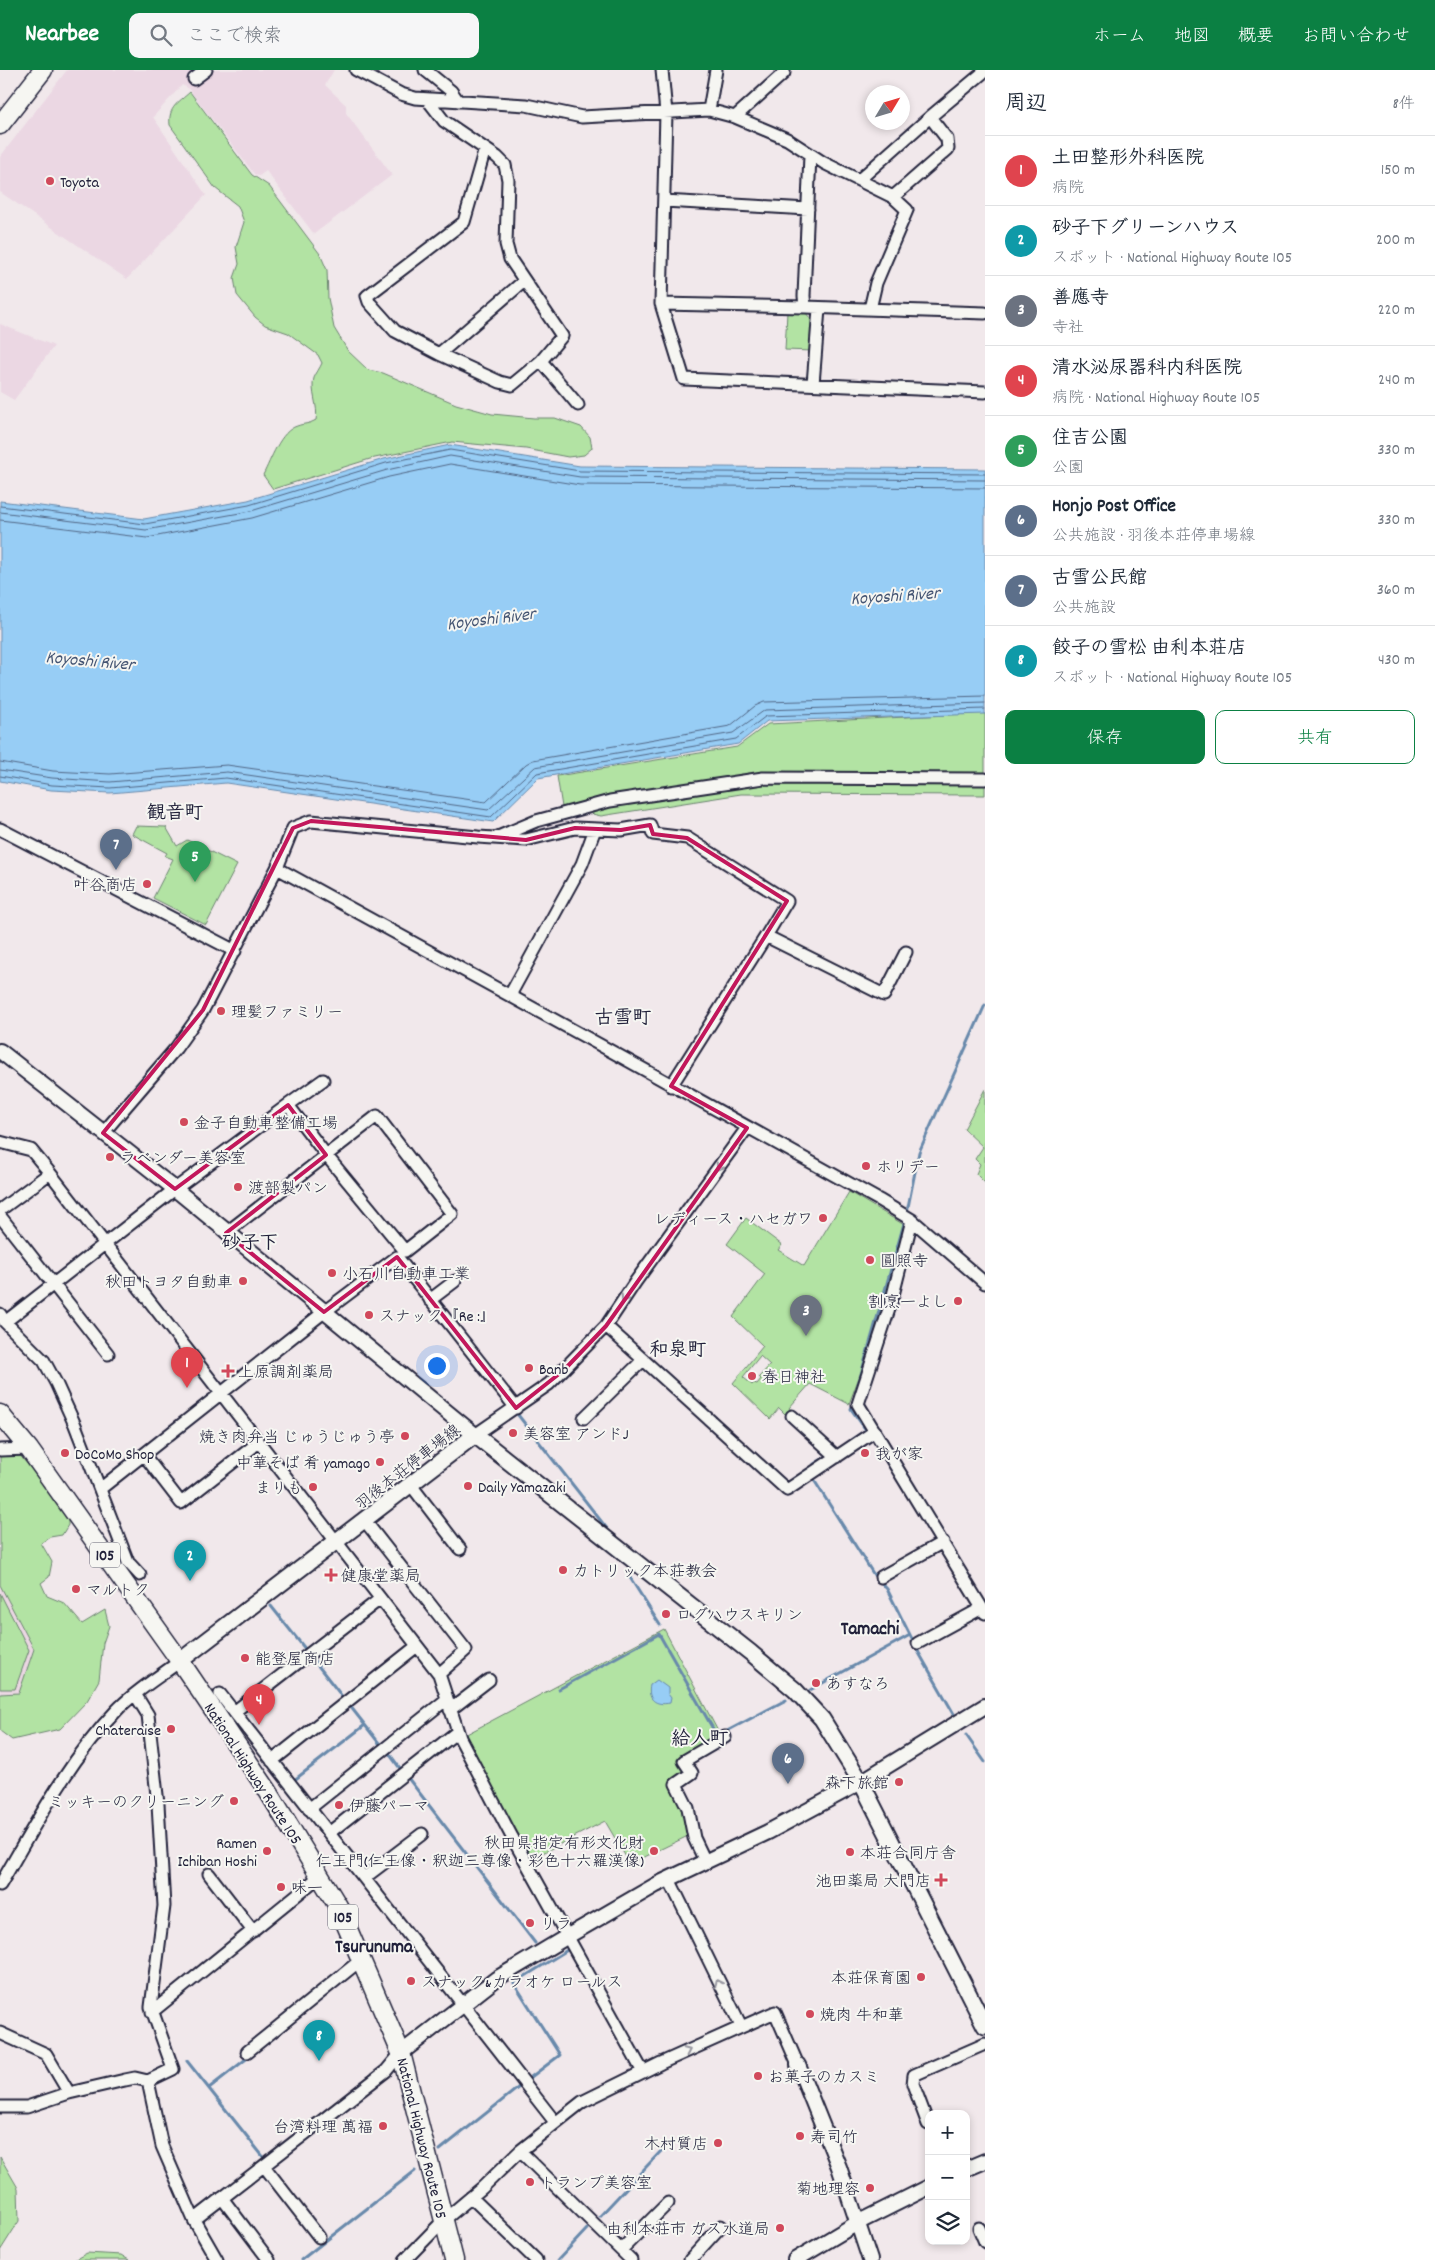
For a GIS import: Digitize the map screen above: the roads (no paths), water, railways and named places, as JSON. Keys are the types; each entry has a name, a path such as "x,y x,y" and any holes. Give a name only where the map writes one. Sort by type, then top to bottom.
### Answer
{"highway":[{"path":"3,113 43,70"},
{"name":"National Highway Route 105","path":"0,1414 29,1449 180,1661 268,1791 338,1906 401,2053 454,2260"}],"main road":[{"name":"羽後本荘停車場線","path":"180,1661 475,1435 751,1653 795,1690 822,1719 861,1782 985,2026"}],"street":[{"path":"194,79 206,70"},
{"path":"356,70 402,94 427,99 526,106 582,117 709,110 734,117 787,139 810,155 893,197 907,210 876,283 870,310"},
{"path":"425,70 451,91 458,101"},
{"path":"662,70 666,113 661,304 684,378 985,392"},
{"path":"709,110 716,70"},
{"path":"734,117 784,73 784,70"},
{"path":"859,180 985,71"},
{"path":"427,99 444,120 485,149 505,165 508,180 506,244 510,259 562,336 541,361 512,385 500,382 439,354 395,331 368,302 367,296 464,222 485,149"},
{"path":"893,197 948,149 948,139 930,117"},
{"path":"805,307 810,155"},
{"path":"664,201 808,209"},
{"path":"439,354 524,281"},
{"path":"661,304 985,314"},
{"path":"813,384 819,309"},
{"path":"541,361 578,404"},
{"path":"494,838 536,821 610,800 763,778 985,779"},
{"path":"103,1133 176,1048 203,1010 235,951 276,868 293,828 311,821 526,840 575,828 621,830 650,825 653,834 662,837 687,838 787,901 671,1086"},
{"path":"510,995 582,864 595,828"},
{"path":"0,829 235,951"},
{"path":"276,868 510,995 912,1220 985,1283"},
{"path":"766,936 884,996 906,952"},
{"path":"0,1051 175,1189 226,1233 475,1435 516,1408 564,1370 606,1326 636,1281 748,1128"},
{"path":"140,1575 128,1562 76,1425 52,1376 44,1362 3,1318 53,1284 175,1189 323,1080"},
{"path":"226,1233 326,1155 377,1116 452,1214 405,1251 326,1155 288,1105"},
{"path":"0,1142 31,1150 50,1173 439,1674 457,1732 512,1837 643,2072"},
{"path":"0,1210 50,1173"},
{"path":"0,1216 108,1354"},
{"path":"912,1220 891,1303 858,1404 984,1610 918,1643"},
{"path":"100,1489 324,1312 397,1257 516,1408"},
{"path":"430,1300 455,1281"},
{"path":"606,1326 788,1490 875,1431"},
{"path":"584,1418 643,1360"},
{"path":"792,1416 837,1457"},
{"path":"144,1455 181,1503 258,1442"},
{"path":"0,1450 29,1449"},
{"path":"411,1485 460,1549"},
{"path":"365,1521 466,1650 439,1674"},
{"path":"881,1577 943,1542"},
{"path":"234,1712 380,1599"},
{"path":"272,1761 417,1646"},
{"path":"0,1885 77,1761 102,1726 135,1694 180,1661"},
{"path":"309,1809 448,1705 489,1680"},
{"path":"0,2107 27,2107 68,2094 135,2078 148,2081 173,2069 151,2006 155,1965 164,1919 164,1897 158,1804 148,1715 135,1694"},
{"path":"220,1694 555,2122"},
{"path":"194,2220 386,2071 401,2053 496,1979 669,1879 768,1832 861,1782 985,1706"},
{"path":"329,1833 457,1732"},
{"path":"705,1861 694,1838 688,1808 676,1784 692,1773 684,1761 725,1737"},
{"path":"364,1878 422,1834"},
{"path":"209,1874 253,1931"},
{"path":"152,2012 320,1876"},
{"path":"669,1879 741,2026"},
{"path":"247,2052 362,1959"},
{"path":"406,2260 444,2220 520,2150 582,2102 741,2026 775,2012 840,2167 870,2260"},
{"path":"0,2033 46,2054 68,2094"},
{"path":"925,2116 913,2084 914,2075 985,2044"},
{"path":"148,2081 162,2146 194,2220 217,2260"},
{"path":"520,2150 631,2260"},
{"path":"970,2167 985,2161"},
{"path":"264,2166 319,2237"},
{"path":"795,2260 859,2222 925,2190"},
{"path":"471,2197 536,2260"},
{"path":"222,2198 269,2260"},
{"path":"621,2250 668,2204"},
{"path":"690,2260 721,2226"},
{"path":"980,2228 985,2242"}],"water":[{"name":"Koyoshi River","path":"450,445 580,466 985,469 985,714 767,721 738,744 538,778 493,822 226,783 110,793 51,790 0,781 0,501 144,519 248,500 384,459"},
{"path":"657,1680 668,1688 668,1694 671,1698 670,1703 656,1702 651,1698 650,1685"}],"waterway":[{"path":"907,1212 919,1152 985,1005"},
{"path":"856,1392 905,1220"},
{"path":"851,1440 866,1430 851,1409 854,1401"},
{"path":"518,1415 612,1535"},
{"path":"814,1464 829,1455"},
{"path":"814,1480 874,1575 887,1589 919,1653 954,1714"},
{"path":"629,1576 660,1625"},
{"path":"271,1606 306,1650"},
{"path":"559,1689 659,1634 716,1734"},
{"path":"810,1690 910,1635"},
{"path":"312,1658 344,1699"},
{"path":"727,1731 786,1700"},
{"path":"350,1706 379,1743"},
{"path":"293,1781 365,1725"},
{"path":"966,1735 985,1762"},
{"path":"388,1752 402,1771"},
{"path":"408,1778 535,1943"},
{"path":"527,2080 560,2055 514,1983 569,1949"},
{"path":"209,2088 250,2056"},
{"path":"187,2061 265,2159"},
{"path":"440,2150 519,2087"},
{"path":"600,2216 662,2150"},
{"path":"301,2260 415,2171"},
{"path":"558,2260 587,2229"}],"place":[{"name":"Toyota","path":"50,181"},
{"name":"古雪公民館","path":"116,870"},
{"name":"住吉公園","path":"195,882"},
{"name":"叶谷商店","path":"147,884"},
{"name":"理髪ファミリー","path":"221,1011"},
{"name":"金子自動車整備工場","path":"184,1122"},
{"name":"ラベンダー美容室","path":"110,1157"},
{"name":"ホリデー","path":"866,1166"},
{"name":"渡部製パン","path":"238,1187"},
{"name":"レディース・ハセガワ","path":"823,1218"},
{"name":"圓照寺","path":"870,1260"},
{"name":"小石川自動車工業","path":"332,1273"},
{"name":"秋田トヨタ自動車","path":"243,1281"},
{"name":"割烹一よし","path":"958,1301"},
{"name":"スナック『Re :』","path":"369,1315"},
{"name":"善應寺","path":"806,1336"},
{"name":"Banb","path":"529,1368"},
{"name":"上原調剤薬局","path":"228,1371"},
{"name":"春日神社","path":"752,1376"},
{"name":"土田整形外科医院","path":"187,1388"},
{"name":"美容室 アンドJ","path":"513,1433"},
{"name":"焼き肉弁当 じゅうじゅう亭","path":"405,1436"},
{"name":"DoCoMo Shop","path":"65,1453"},
{"name":"我が家","path":"865,1453"},
{"name":"中華そば 肴 yamago","path":"380,1462"},
{"name":"Daily Yamazaki","path":"468,1486"},
{"name":"まりも","path":"313,1487"},
{"name":"カトリック本荘教会","path":"563,1570"},
{"name":"健康堂薬局","path":"331,1575"},
{"name":"砂子下グリーンハウス","path":"190,1581"},
{"name":"マルトク","path":"76,1589"},
{"name":"ログハウスキリン","path":"666,1614"},
{"name":"能登屋商店","path":"245,1658"},
{"name":"あすなろ","path":"816,1683"},
{"name":"清水泌尿器科内科医院","path":"259,1725"},
{"name":"Chateraise","path":"171,1729"},
{"name":"森下旅館","path":"899,1782"},
{"name":"Honjo Post Office","path":"788,1784"},
{"name":"ミッキーのクリーニング","path":"234,1801"},
{"name":"伊藤パーマ","path":"339,1805"},
{"name":"Ramen Ichiban Hoshi","path":"267,1851"},
{"name":"秋田県指定有形文化財 仁王門(仁王像・釈迦三尊像・彩色十六羅漢像)","path":"654,1851"},
{"name":"本荘合同庁舎","path":"850,1852"},
{"name":"池田薬局 大門店","path":"941,1880"},
{"name":"味一","path":"281,1887"},
{"name":"リラ","path":"530,1923"},
{"name":"本荘保育園","path":"921,1977"},
{"name":"スナック&カラオケ ロールス","path":"411,1981"},
{"name":"焼肉 牛和華","path":"810,2014"},
{"name":"餃子の雪松 由利本荘店","path":"319,2061"},
{"name":"お菓子のカスミ","path":"758,2076"},
{"name":"台湾料理 萬福","path":"383,2126"},
{"name":"寿司竹","path":"800,2136"},
{"name":"木村質店","path":"718,2143"},
{"name":"トランプ美容室","path":"530,2182"},
{"name":"菊地理容","path":"870,2188"},
{"name":"由利本荘市 ガス水道局","path":"780,2228"}],"district":[{"name":"観音町","path":"175,811"},
{"name":"古雪町","path":"623,1016"},
{"name":"砂子下","path":"250,1241"},
{"name":"和泉町","path":"678,1348"},
{"name":"Tamachi","path":"870,1627"},
{"name":"給人町","path":"700,1737"},
{"name":"Tsurunuma","path":"374,1945"}]}
